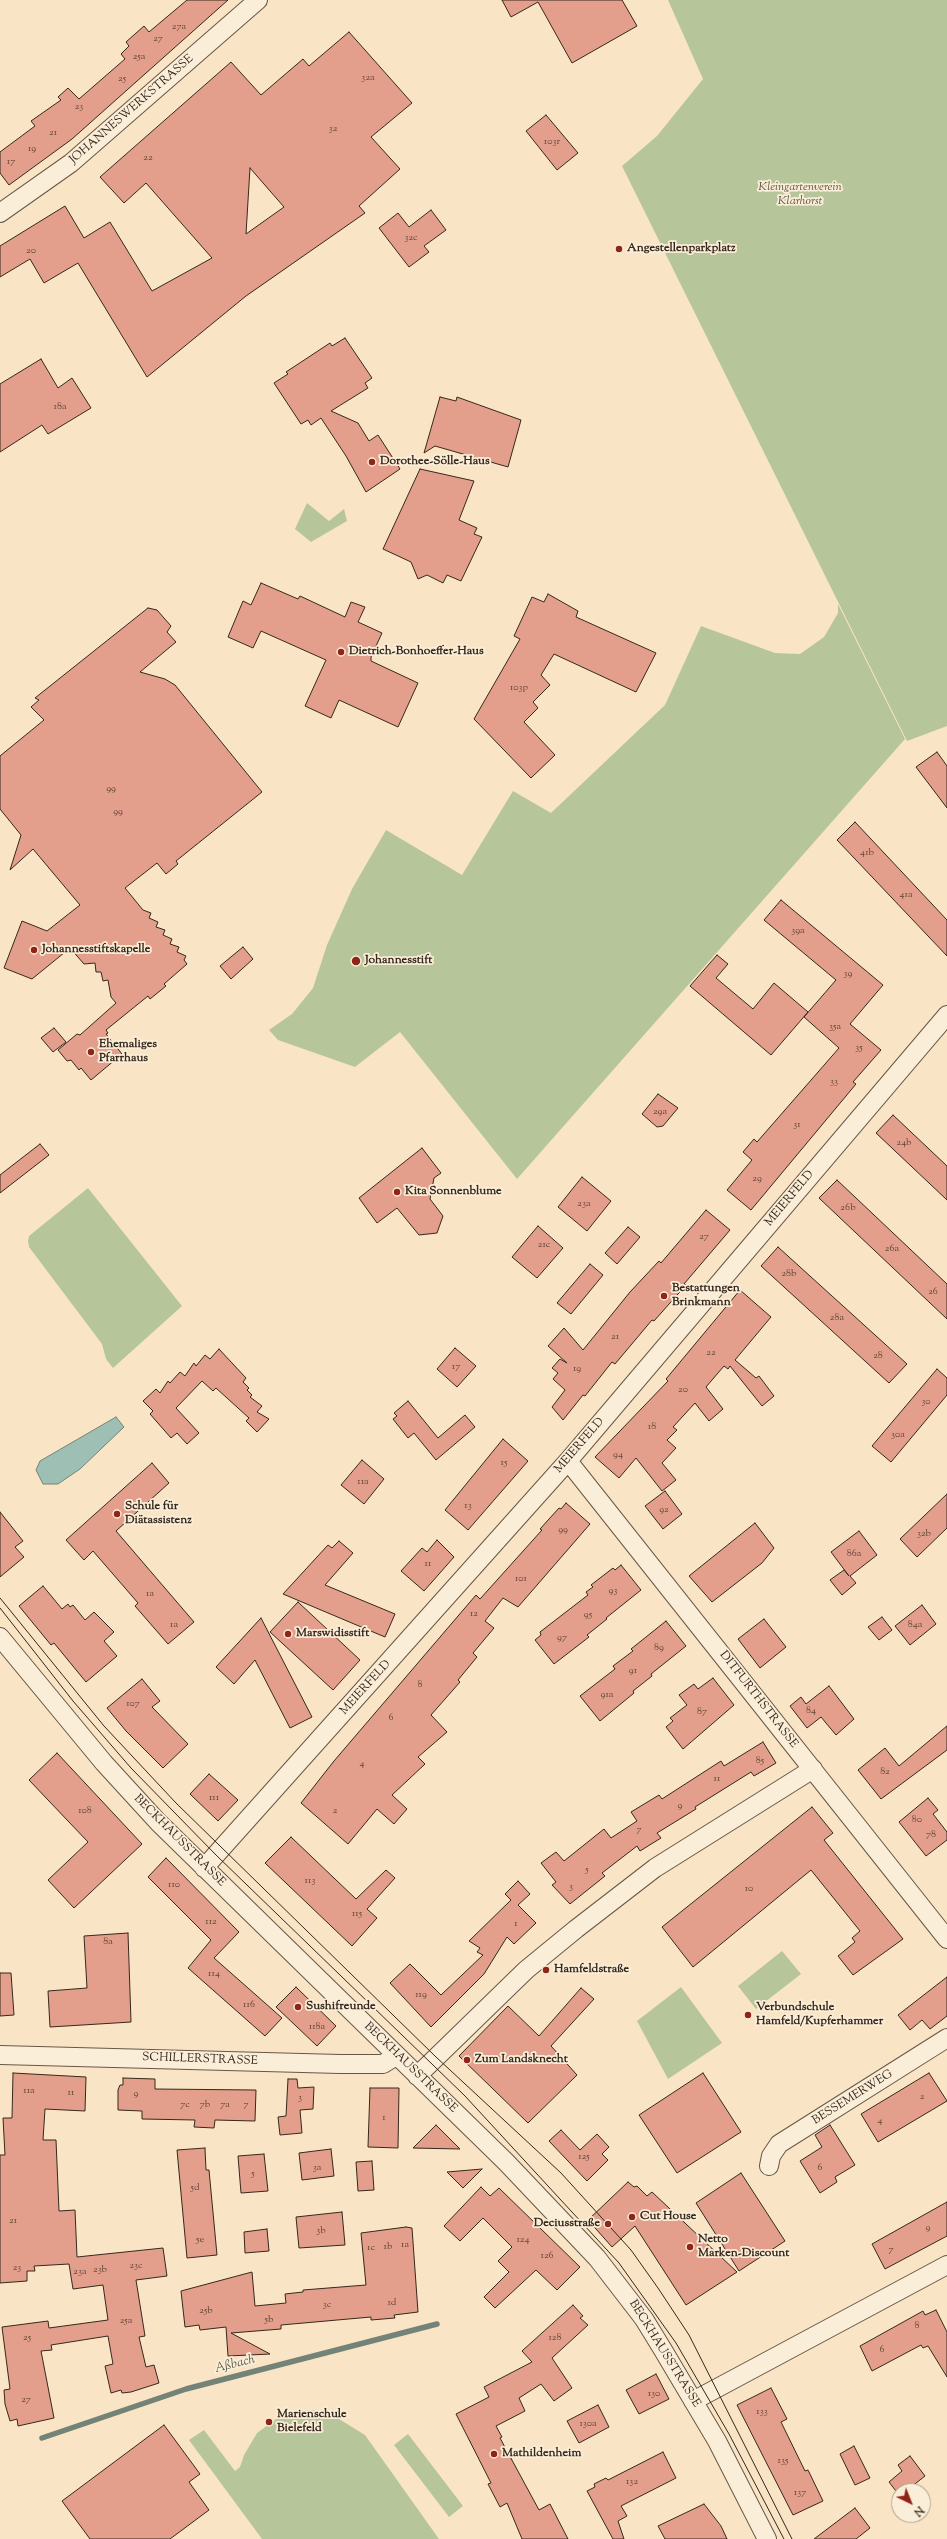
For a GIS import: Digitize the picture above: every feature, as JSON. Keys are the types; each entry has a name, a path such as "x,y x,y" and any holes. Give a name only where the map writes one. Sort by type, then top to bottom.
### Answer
{"street":[{"name":"JOHANNESWERKSTRASSE","path":"0,213 71,163 258,0"},
{"name":"MEIERFELD","path":"204,1868 568,1461 947,1015"},
{"name":"DITFURTHSTRASSE","path":"568,1461 947,1939"},
{"name":"BECKHAUSSTRASSE","path":"0,1637 104,1763 204,1868 515,2171 597,2258 644,2319 717,2441 767,2539"},
{"path":"417,2076 526,1970 576,1929 655,1868 813,1769"},
{"name":"BESSEMERWEG","path":"769,2166 771,2156 780,2144 947,2038"},
{"name":"SCHILLERSTRASSE","path":"0,2055 340,2064 383,2064 396,2056"},
{"path":"693,2401 944,2271"}],"green space":[{"name":"Kleingartenverein Klarhorst","path":"668,0 947,0 947,726 907,741 622,166 657,136 703,79"},
{"path":"307,503 329,521 344,509 347,521 311,542 295,529"},
{"path":"838,604 905,739 517,1179 400,1032 355,1067 278,1040 269,1030 292,1014 313,988 327,945 352,889 386,830 462,875 513,791 551,813 665,705 701,626 775,653 800,654 824,637 838,613"},
{"path":"88,1188 182,1306 113,1368 106,1359 102,1344 29,1247 28,1241 29,1236"},
{"path":"782,1951 801,1974 756,2009 738,1986"},
{"path":"681,1987 722,2043 668,2079 637,2021"},
{"path":"298,2410 313,2410 331,2414 365,2435 439,2539 262,2539 189,2440 204,2430 235,2471 240,2467 244,2455 257,2433 283,2414"},
{"path":"408,2434 463,2506 449,2517 394,2445"}],"water":[{"path":"116,1417 124,1427 80,1469 58,1484 43,1484 36,1470 40,1461"}],"building":[{"path":"187,0 228,0 72,139 9,185 0,173 0,152 35,126 31,121 61,100 58,97 68,88 79,99 125,59 121,54 129,46 126,42 144,26 149,32"},
{"path":"502,0 622,0 637,26 572,63 538,2 511,17"},
{"path":"349,32 412,103 371,137 400,169 359,206 365,213 246,296 147,377 78,263 44,283 30,259 0,277 0,246 65,206 84,238 110,222 152,291 212,258 146,183 124,203 100,177 231,62 261,95 303,59 309,66","holes":["250,168 284,207 246,234"]},
{"path":"546,115 578,153 557,170 526,131"},
{"path":"431,210 446,230 424,246 429,252 409,267 379,228 398,213 409,227"},
{"path":"345,338 372,378 365,383 368,388 331,411 358,423 369,441 378,435 400,469 366,492 346,456 321,418 311,425 308,420 301,424 274,383 288,374 286,372 330,343 332,346"},
{"path":"41,359 58,388 72,378 91,408 48,434 42,425 0,452 0,384"},
{"path":"440,397 456,401 457,397 521,420 508,467 435,446 424,453"},
{"path":"420,469 474,481 459,520 477,528 474,534 482,537 461,581 447,575 443,583 427,575 418,579 411,562 383,549"},
{"name":"Dietrich-Bonhoeffer-Haus","path":"261,583 298,599 300,596 345,617 351,602 365,607 358,622 382,633 371,657 371,661 418,683 398,727 339,700 331,718 305,706 326,660 261,631 253,648 228,637 243,601 251,605"},
{"path":"548,594 578,611 576,617 656,653 636,692 554,654 541,675 550,685 533,702 538,708 524,722 555,755 531,778 474,719 520,639 514,636 532,597 544,602"},
{"path":"148,608 157,610 171,626 167,632 176,642 140,672 165,679 175,685 262,792 176,861 178,864 166,874 157,863 125,888 143,910 151,913 149,918 158,922 156,927 165,930 163,935 172,939 170,944 179,947 177,952 186,956 184,960 187,964 164,984 166,986 150,999 148,996 106,1030 108,1033 106,1034 122,1054 91,1080 81,1068 79,1070 71,1060 67,1061 58,1050 77,1034 80,1035 116,1003 111,997 108,980 103,981 101,972 96,972 95,963 84,964 70,948 32,979 4,968 22,921 47,931 80,905 33,849 10,870 21,835 0,809 0,756 44,720 31,707 39,700 35,698"},
{"path":"937,752 947,766 947,808 916,767"},
{"path":"855,822 947,920 947,956 837,840"},
{"path":"781,900 883,985 850,1024 881,1050 853,1082 856,1084 751,1210 727,1190 752,1160 743,1152 754,1139 757,1142 839,1048 804,1017 836,980 764,920"},
{"path":"243,947 253,959 231,979 220,966"},
{"path":"717,955 728,964 716,978 753,1009 774,983 808,1012 771,1055 690,986"},
{"path":"54,1028 66,1042 53,1052 41,1038"},
{"path":"658,1094 678,1108 663,1126 657,1127 642,1114"},
{"path":"893,1115 947,1166 947,1200 876,1133"},
{"path":"40,1144 49,1155 0,1193 0,1175"},
{"name":"Kita Sonnenblume","path":"422,1148 441,1173 434,1178 430,1199 443,1216 437,1233 419,1235 397,1208 377,1223 359,1198"},
{"path":"582,1177 611,1201 587,1231 558,1207"},
{"path":"837,1180 947,1284 947,1319 819,1198"},
{"path":"706,1210 730,1230 684,1284 686,1285 654,1321 652,1320 615,1364 612,1362 585,1396 583,1395 563,1420 552,1407 565,1390 553,1379 558,1373 552,1368 560,1359 567,1363 548,1346 564,1328 583,1350 630,1292 659,1261 661,1263"},
{"path":"538,1226 563,1248 537,1278 512,1257"},
{"path":"628,1227 640,1237 617,1264 605,1253"},
{"path":"778,1247 907,1364 889,1383 761,1266"},
{"path":"590,1264 603,1275 571,1314 557,1303"},
{"path":"740,1290 771,1317 735,1360 756,1378 759,1376 774,1396 762,1406 730,1366 728,1369 724,1366 706,1387 723,1409 709,1421 695,1403 673,1427 677,1430 667,1440 676,1448 662,1463 676,1480 662,1491 636,1458 619,1478 595,1457 668,1381 666,1379"},
{"path":"455,1348 476,1366 457,1387 437,1369"},
{"path":"219,1349 246,1378 243,1382 249,1388 247,1390 252,1395 250,1397 262,1406 257,1412 269,1419 257,1432 246,1421 249,1418 216,1388 213,1391 202,1381 176,1408 199,1433 187,1444 177,1433 171,1438 150,1414 153,1411 143,1401 156,1389 160,1393 168,1381 170,1383 180,1372 185,1376 194,1363 196,1366 205,1355 210,1359"},
{"path":"937,1369 947,1378 947,1395 891,1462 872,1446"},
{"path":"408,1401 438,1438 465,1415 475,1427 436,1460 414,1433 408,1438 393,1419 397,1416 394,1413"},
{"path":"503,1439 528,1461 468,1530 445,1510"},
{"path":"362,1460 384,1479 364,1504 341,1485"},
{"path":"152,1463 169,1483 116,1531 194,1622 168,1644 135,1606 138,1603 93,1551 84,1560 66,1540"},
{"path":"665,1491 682,1514 663,1529 645,1506"},
{"path":"947,1494 947,1528 917,1557 900,1539"},
{"path":"566,1503 590,1524 518,1607 503,1598 485,1621 494,1628 473,1653 477,1657 458,1680 460,1682 431,1715 447,1732 418,1757 425,1764 392,1795 407,1809 394,1824 377,1809 348,1844 301,1803 334,1761 476,1595 480,1599 542,1530 540,1529 559,1508 561,1509"},
{"path":"0,1512 23,1541 15,1547 24,1557 0,1577"},
{"path":"755,1523 774,1548 762,1563 712,1602 689,1576"},
{"path":"859,1531 877,1555 850,1576 856,1583 842,1595 830,1580 844,1570 849,1576 831,1552"},
{"path":"437,1540 454,1557 424,1591 401,1571 422,1548 427,1552"},
{"path":"339,1541 353,1553 325,1585 395,1614 385,1637 283,1594 328,1545 332,1548"},
{"path":"621,1565 641,1590 587,1635 589,1637 554,1664 535,1640 541,1635 540,1632 588,1595 586,1592 593,1587 591,1585 613,1568 615,1570"},
{"path":"43,1586 62,1609 68,1604 70,1607 73,1605 85,1620 94,1612 114,1632 104,1641 117,1656 86,1682 54,1643 51,1645 19,1606"},
{"path":"298,1602 360,1660 333,1690 270,1632"},
{"path":"922,1605 936,1624 910,1645 895,1626"},
{"path":"882,1617 892,1630 879,1640 868,1627"},
{"path":"261,1618 312,1717 290,1728 255,1660 234,1684 216,1667"},
{"path":"764,1619 786,1647 760,1668 738,1639"},
{"path":"666,1621 686,1646 651,1674 652,1676 633,1691 634,1693 600,1721 580,1696 615,1669 613,1666 633,1651 631,1649"},
{"path":"713,1678 734,1705 683,1749 666,1727 673,1721 670,1718 687,1705 679,1695 694,1684 698,1689"},
{"path":"142,1679 160,1701 152,1707 188,1744 163,1768 126,1731 107,1708"},
{"path":"829,1686 854,1719 836,1735 821,1717 807,1728 790,1706 801,1697 806,1704"},
{"path":"947,1726 947,1750 881,1799 858,1770 885,1748 899,1766"},
{"path":"763,1742 776,1763 754,1776 751,1772 695,1807 696,1809 657,1833 661,1838 640,1851 637,1846 602,1873 605,1876 570,1904 552,1885 556,1882 541,1863 556,1852 564,1861 604,1829 611,1838 637,1821 631,1812 659,1795 662,1799 721,1761 724,1766"},
{"path":"57,1753 142,1844 74,1908 48,1880 88,1842 29,1780"},
{"path":"209,1774 238,1800 218,1821 190,1794"},
{"path":"928,1798 938,1810 933,1814 947,1832 947,1840 926,1856 899,1822"},
{"path":"812,1807 833,1833 824,1840 903,1939 853,1975 838,1956 855,1942 852,1938 860,1931 811,1870 693,1967 662,1927"},
{"path":"291,1837 356,1899 386,1870 395,1878 367,1909 377,1918 352,1946 265,1863"},
{"path":"166,1858 239,1932 214,1958 282,2018 265,2036 188,1968 211,1940 148,1877"},
{"path":"518,1881 530,1894 518,1905 536,1923 514,1944 507,1937 484,1974 431,2027 390,1983 410,1964 441,1995 483,1955 477,1952 480,1948 469,1941 511,1900 505,1894"},
{"path":"128,1933 131,2022 50,2027 48,1991 87,1988 84,1936"},
{"path":"0,1973 11,1973 14,2015 0,2016"},
{"path":"947,1977 947,2016 930,2029 922,2020 910,2030 898,2015"},
{"path":"296,1987 336,2026 317,2046 276,2007"},
{"path":"581,1988 594,1999 551,2046 577,2075 528,2123 459,2056 508,2006 539,2036"},
{"path":"13,2073 86,2077 85,2111 45,2109 43,2140 56,2140 59,2211 75,2210 77,2257 163,2248 167,2276 136,2280 145,2336 139,2337 146,2367 154,2365 159,2383 131,2392 122,2393 121,2390 111,2393 105,2366 113,2364 108,2336 51,2345 52,2350 41,2351 54,2418 18,2426 17,2419 10,2421 5,2404 4,2390 10,2389 2,2327 48,2321 49,2328 108,2320 103,2285 73,2289 69,2264 34,2266 35,2271 27,2271 27,2281 0,2283 0,2155 5,2155 3,2118 12,2118"},
{"path":"703,2073 741,2132 677,2173 639,2115"},
{"path":"929,2073 947,2101 878,2142 861,2114"},
{"path":"123,2078 155,2079 155,2089 256,2090 255,2121 215,2120 214,2128 194,2127 195,2120 142,2119 142,2111 118,2110 118,2090 120,2085 123,2085"},
{"path":"288,2079 297,2079 298,2088 314,2087 313,2109 300,2110 302,2133 280,2135 278,2117 286,2116"},
{"path":"370,2088 399,2088 398,2148 368,2147"},
{"path":"436,2125 460,2149 413,2148"},
{"path":"830,2125 855,2165 835,2177 837,2182 820,2193 800,2161 822,2147 815,2135"},
{"path":"561,2130 580,2150 597,2134 609,2147 602,2154 608,2160 587,2181 549,2141"},
{"path":"205,2148 206,2170 209,2170 217,2255 187,2258 177,2150"},
{"path":"331,2149 334,2176 302,2180 299,2153"},
{"path":"264,2154 268,2191 241,2193 238,2156"},
{"path":"372,2161 374,2190 358,2191 356,2162"},
{"path":"482,2169 463,2188 447,2172"},
{"path":"741,2173 785,2241 739,2271 696,2203"},
{"path":"628,2182 634,2187 637,2186 647,2196 652,2192 737,2272 686,2305 635,2226 612,2247 588,2220"},
{"path":"481,2187 490,2196 499,2188 580,2267 557,2290 536,2270 495,2308 484,2297 509,2272 498,2261 512,2247 483,2218 460,2241 444,2226"},
{"path":"947,2202 947,2236 885,2269 872,2244"},
{"path":"342,2212 345,2245 299,2248 296,2217"},
{"path":"406,2227 412,2228 418,2312 394,2315 395,2318 371,2320 371,2317 281,2325 281,2329 231,2333 270,2354 228,2356 226,2327 200,2330 199,2325 185,2327 181,2291 252,2272 255,2306 286,2303 285,2294 303,2292 303,2290 366,2285 361,2233"},
{"path":"267,2229 269,2251 245,2253 244,2232"},
{"path":"573,2305 583,2316 580,2318 588,2325 552,2358 572,2388 554,2401 541,2384 519,2398 525,2411 496,2426 502,2437 500,2438 539,2510 550,2504 568,2539 522,2539 507,2503 500,2507 488,2484 491,2483 456,2414 489,2397 484,2387 532,2362 522,2351"},
{"path":"936,2310 947,2332 947,2377 928,2346 923,2348 921,2345 872,2371 860,2346 923,2311 925,2315"},
{"path":"656,2374 669,2399 639,2414 626,2390"},
{"path":"771,2388 787,2419 781,2422 805,2471 808,2470 823,2501 793,2515 737,2405"},
{"path":"598,2405 609,2427 579,2443 567,2421"},
{"path":"164,2425 200,2474 189,2482 209,2510 170,2539 90,2539 62,2501"},
{"path":"854,2446 870,2478 855,2485 840,2454"},
{"path":"663,2452 676,2478 621,2506 627,2516 618,2521 624,2539 613,2539 587,2491 595,2487 594,2484 606,2478 608,2480"},
{"path":"910,2456 925,2476 916,2483 891,2483 891,2485 889,2482 902,2471 898,2465"},
{"path":"704,2504 721,2526 727,2539 665,2539 658,2526"},
{"path":"855,2508 870,2528 856,2539 814,2539"}],"waterway":[{"name":"Aßbach","path":"42,2438 186,2389 437,2324"}],"tram line":[{"path":"0,1598 104,1726 176,1803 436,2057 561,2173 631,2250 689,2335 792,2539"},
{"path":"0,1608 73,1701 131,1768 216,1855 465,2096 619,2263 676,2343 729,2434 784,2539"}],"place":[{"name":"Angestellenparkplatz","path":"619,249"},
{"name":"Dorothee-Sölle-Haus","path":"372,462"},
{"name":"Dietrich-Bonhoeffer-Haus","path":"341,652"},
{"name":"Johannesstiftskapelle","path":"34,950"},
{"name":"Johannesstift","path":"356,961"},
{"name":"Ehemaliges Pfarrhaus","path":"91,1052"},
{"name":"Kita Sonnenblume","path":"397,1192"},
{"name":"Bestattungen Brinkmann","path":"664,1296"},
{"name":"Schule für Diätassistenz","path":"117,1514"},
{"name":"Marswidisstift","path":"288,1634"},
{"name":"Hamfeldstraße","path":"546,1970"},
{"name":"Sushifreunde","path":"298,2007"},
{"name":"Verbundschule Hamfeld/Kupferhammer","path":"748,2015"},
{"name":"Zum Landsknecht","path":"467,2060"},
{"name":"Cut House","path":"632,2217"},
{"name":"Deciusstraße","path":"608,2224"},
{"name":"Netto Marken-Discount","path":"690,2247"},
{"name":"Marienschule Bielefeld","path":"269,2422"},
{"name":"Mathildenheim","path":"494,2454"}]}
